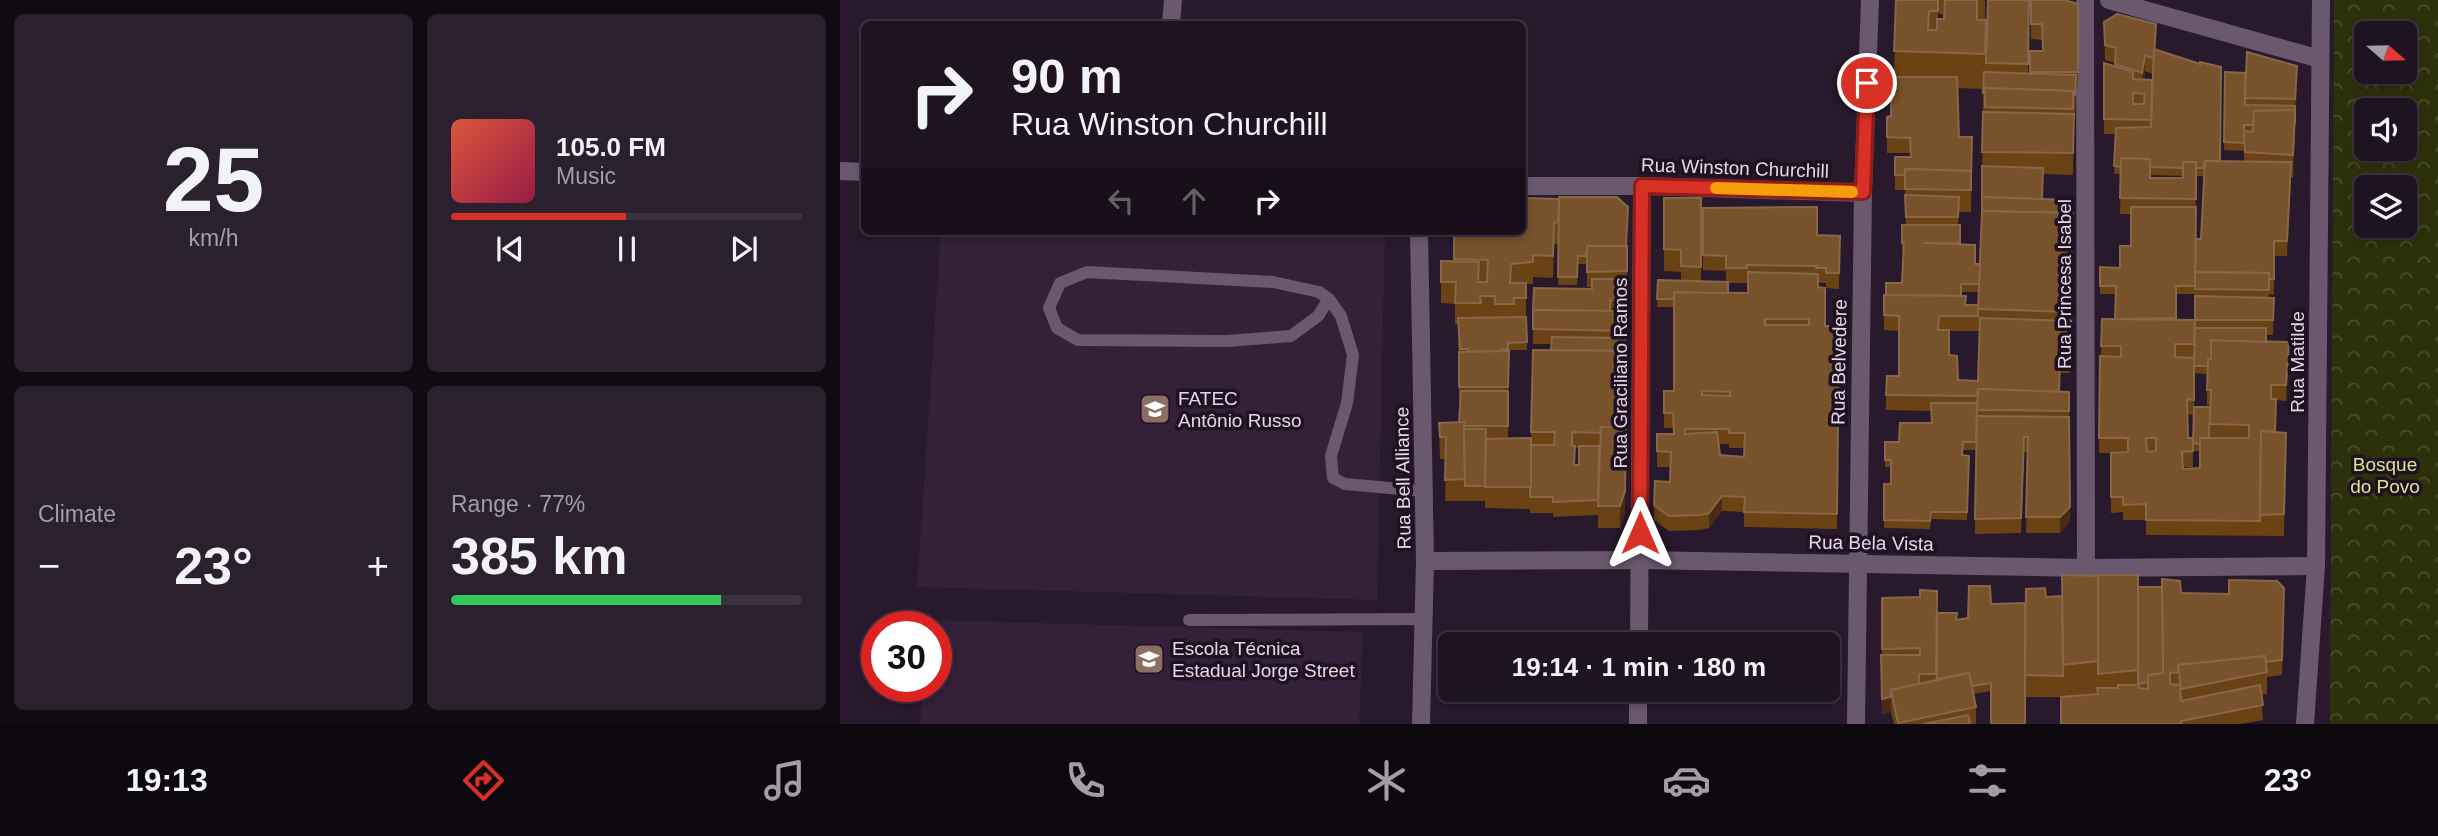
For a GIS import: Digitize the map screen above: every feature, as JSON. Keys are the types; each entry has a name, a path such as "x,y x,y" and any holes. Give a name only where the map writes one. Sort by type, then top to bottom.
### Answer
{"street":[{"path":"1171,21 1173,0"},
{"name":"Rua Belvedere","path":"1856,724 1863,192 1870,0"},
{"name":"Rua Princesa Isabel","path":"2085,0 2086,568"},
{"path":"2109,0 2320,59"},
{"name":"Rua Matilde","path":"2305,724 2316,566 2321,0"},
{"path":"840,172 861,172"},
{"name":"Rua Winston Churchill","path":"1526,186 1863,192"},
{"name":"Rua Graciliano Ramos","path":"1639,632 1642,186"},
{"name":"Rua Bell Alliance","path":"1419,235 1425,561 1421,724"},
{"name":"Rua Bela Vista","path":"1425,561 1640,560 2086,568 2316,566"},
{"path":"1638,702 1638,724"}],"lane":[{"path":"1329,299 1318,316 1291,336 1227,341 1078,340 1057,328 1049,308 1060,283 1087,272 1273,282 1319,292 1329,299 1341,316 1353,355 1347,402 1331,456 1333,478 1345,484 1424,491"},
{"path":"1189,620 1424,619"}],"shaded area":[{"name":"FATEC Antônio Russo","path":"941,235 1385,235 1377,600 917,587"},
{"name":"Escola Técnica Estadual Jorge Street","path":"952,621 1363,632 1359,724 920,724 921,702 952,702"}],"green space":[{"name":"Bosque do Povo","path":"2334,0 2438,0 2438,724 2330,724"}],"building":[{"path":"1896,0 1938,0 1938,11 1929,11 1928,30 1937,30 1937,19 1944,19 1945,0 1977,0 1977,20 1986,20 1985,54 1894,51"},
{"path":"1988,0 2029,0 2028,64 1986,63"},
{"path":"2031,0 2065,0 2078,4 2078,72 2030,72 2030,51 2043,51 2042,24 2031,24"},
{"path":"2117,14 2156,24 2154,58 2145,56 2142,73 2115,64 2116,48 2105,45 2104,22"},
{"path":"2154,49 2200,64 2221,67 2220,161 2205,161 2204,168 2196,168 2196,162 2183,162 2183,168 2150,167 2150,159 2121,158 2121,167 2114,166 2116,128 2151,127"},
{"path":"2247,52 2297,66 2295,99 2245,98"},
{"path":"2104,63 2133,72 2133,79 2152,80 2151,120 2104,119","holes":["2133,93 2145,94 2144,104 2133,104"]},
{"path":"1984,72 2076,75 2075,95 2073,91 1985,88 1983,93"},
{"path":"2225,72 2245,73 2245,105 2295,106 2295,110 2254,111 2254,125 2244,125 2244,143 2224,142"},
{"path":"1891,77 1957,77 1959,137 1972,137 1971,177 1971,171 1905,169 1905,175 1895,175 1895,157 1911,157 1910,138 1887,137 1887,117 1891,116"},
{"path":"1985,88 2073,91 2073,109 1985,107"},
{"path":"2295,110 2293,155 2245,152 2244,131 2253,132 2254,111"},
{"path":"1983,112 2074,114 2073,153 1982,152"},
{"path":"2121,158 2150,159 2150,178 2183,178 2183,162 2196,162 2196,199 2120,198"},
{"path":"2205,161 2291,162 2287,241 2274,241 2274,279 2269,279 2269,273 2195,272 2196,239 2201,239"},
{"path":"1982,166 2043,168 2042,199 1982,197"},
{"path":"1905,169 1971,171 1971,190 1905,189"},
{"path":"1905,195 1959,197 1958,217 1906,217"},
{"path":"1559,197 1617,197 1628,207 1626,246 1587,246 1586,256 1578,256 1577,277 1558,277"},
{"path":"1982,197 2073,200 2073,213 1982,211"},
{"path":"1526,198 1559,199 1558,222 1554,223 1553,256 1533,255 1533,262 1511,264 1510,283 1526,283 1526,298 1514,298 1514,304 1495,304 1495,296 1480,296 1481,303 1455,303 1456,282 1441,282 1441,261 1479,262 1478,282 1487,282 1488,260 1454,259 1454,235 1526,235"},
{"path":"1664,198 1701,198 1701,267 1681,266 1681,250 1664,249"},
{"path":"1817,207 1817,235 1840,236 1839,273 1826,273 1826,268 1816,268 1817,266 1747,265 1747,268 1726,268 1726,256 1703,255 1703,208"},
{"path":"2131,207 2196,207 2195,286 2176,286 2176,318 2115,319 2116,286 2100,286 2100,267 2120,268 2120,246 2131,246"},
{"path":"1982,211 2073,213 2070,312 1978,309"},
{"path":"1902,225 1960,225 1960,243 1923,243 1975,245 1975,264 1980,264 1979,284 1961,284 1961,296 1886,295 1886,283 1902,283"},
{"path":"1587,246 1627,246 1627,271 1587,272"},
{"path":"1748,272 1818,274 1818,287 1825,288 1825,326 1839,326 1837,514 1744,512 1745,497 1722,496 1709,513 1700,515 1669,516 1654,505 1655,481 1670,482 1671,452 1657,451 1657,434 1674,434 1673,413 1664,413 1664,391 1674,391 1674,292 1748,293","holes":["1765,319 1809,319 1809,325 1765,325","1702,391 1730,392 1730,396 1702,395","1685,429 1729,429 1729,433 1745,433 1744,457 1720,455 1717,432 1685,434"]},
{"path":"2195,272 2269,273 2269,290 2195,289"},
{"path":"1592,279 1616,279 1615,300 1610,301 1610,311 1533,310 1534,288 1592,289"},
{"path":"1658,280 1728,282 1728,293 1674,292 1674,299 1657,299"},
{"path":"1884,295 1966,296 1965,305 1978,305 1978,316 1939,316 1938,330 1949,330 1949,355 1957,356 1958,380 1978,381 1980,318 2071,321 2070,358 2060,358 2059,392 1978,389 1977,396 1886,395 1887,376 1899,376 1899,316 1884,315"},
{"path":"2195,296 2274,298 2273,320 2195,320"},
{"path":"1533,310 1625,311 1625,331 1533,329"},
{"path":"1526,317 1527,342 1508,343 1508,349 1500,351 1460,349 1458,318"},
{"path":"2102,319 2195,320 2194,344 2175,344 2175,357 2194,358 2194,400 2187,399 2188,438 2193,438 2193,451 2182,452 2183,469 2200,468 2200,438 2249,438 2249,425 2210,424 2211,390 2207,390 2211,340 2289,342 2286,385 2271,385 2271,399 2276,399 2275,432 2261,431 2260,521 2146,520 2146,504 2123,505 2123,497 2111,497 2111,453 2128,452 2128,438 2099,438 2100,356 2121,357 2121,346 2101,346","holes":["2146,438 2156,438 2156,451 2147,452"]},
{"path":"2195,328 2266,328 2266,342 2211,340 2211,359 2208,359 2208,366 2194,366"},
{"path":"1552,337 1625,338 1624,359 1624,351 1551,350"},
{"path":"1533,350 1624,351 1624,427 1601,427 1600,433 1572,432 1572,446 1575,446 1574,465 1579,465 1579,446 1599,446 1598,500 1553,502 1553,497 1530,497 1531,445 1554,445 1555,432 1531,432"},
{"path":"1509,351 1508,387 1459,387 1459,352"},
{"path":"1978,389 2069,392 2069,411 1977,410"},
{"path":"1461,391 1508,391 1508,426 1464,426 1464,422 1459,423"},
{"path":"1931,403 1977,403 1976,442 1963,442 1962,455 1969,456 1967,512 1931,512 1930,521 1884,520 1884,484 1891,484 1891,460 1885,460 1885,442 1899,442 1900,423 1932,423"},
{"path":"2194,407 2210,407 2209,438 2200,438 2200,444 2193,443"},
{"path":"1977,416 2069,417 2070,507 2060,517 2026,517 2028,437 2024,437 2021,518 1975,519"},
{"path":"1464,422 1465,479 1445,480 1446,437 1440,437 1439,423"},
{"path":"1601,427 1626,427 1625,491 1620,506 1598,506"},
{"path":"1464,429 1486,429 1485,486 1465,486"},
{"path":"2261,431 2286,433 2284,514 2260,515"},
{"path":"1531,438 1531,487 1485,487 1486,439"},
{"path":"2062,575 2098,576 2098,661 2063,665"},
{"path":"2098,575 2138,575 2138,670 2098,674"},
{"path":"2162,579 2180,581 2181,593 2229,594 2229,580 2277,581 2284,588 2282,660 2266,662 2265,656 2178,665 2178,672 2170,673 2170,684 2180,685 2181,701 2260,685 2263,705 2181,721 2181,724 2061,724 2061,697 2098,694 2097,688 2118,688 2118,685 2139,685 2139,688 2148,689 2148,675 2163,673"},
{"path":"1969,586 1990,586 1991,604 2025,603 2025,724 1991,724 1991,683 1972,686 1969,673 1937,679 1937,613 1957,613 1956,620 1968,618"},
{"path":"2138,587 2162,587 2163,673 2148,675 2148,682 2138,684"},
{"path":"2045,588 2046,597 2062,596 2063,676 2025,675 2026,589"},
{"path":"1920,590 1937,591 1936,674 1919,674 1919,684 1891,690 1891,697 1882,699 1881,655 1920,655 1920,648 1882,649 1882,598 1920,597"},
{"path":"2265,656 2267,672 2181,689 2178,665"},
{"path":"1969,673 1976,707 1898,723 1891,690"},
{"path":"1968,715 1970,724 1924,724"}],"slow traffic":[{"path":"1716,188 1852,192"}],"place":[{"name":"FATEC Antônio Russo","path":"1155,409"},
{"name":"Escola Técnica Estadual Jorge Street","path":"1149,659"}],"route":[{"path":"1640,533 1642,186 1863,192 1867,83"}]}
